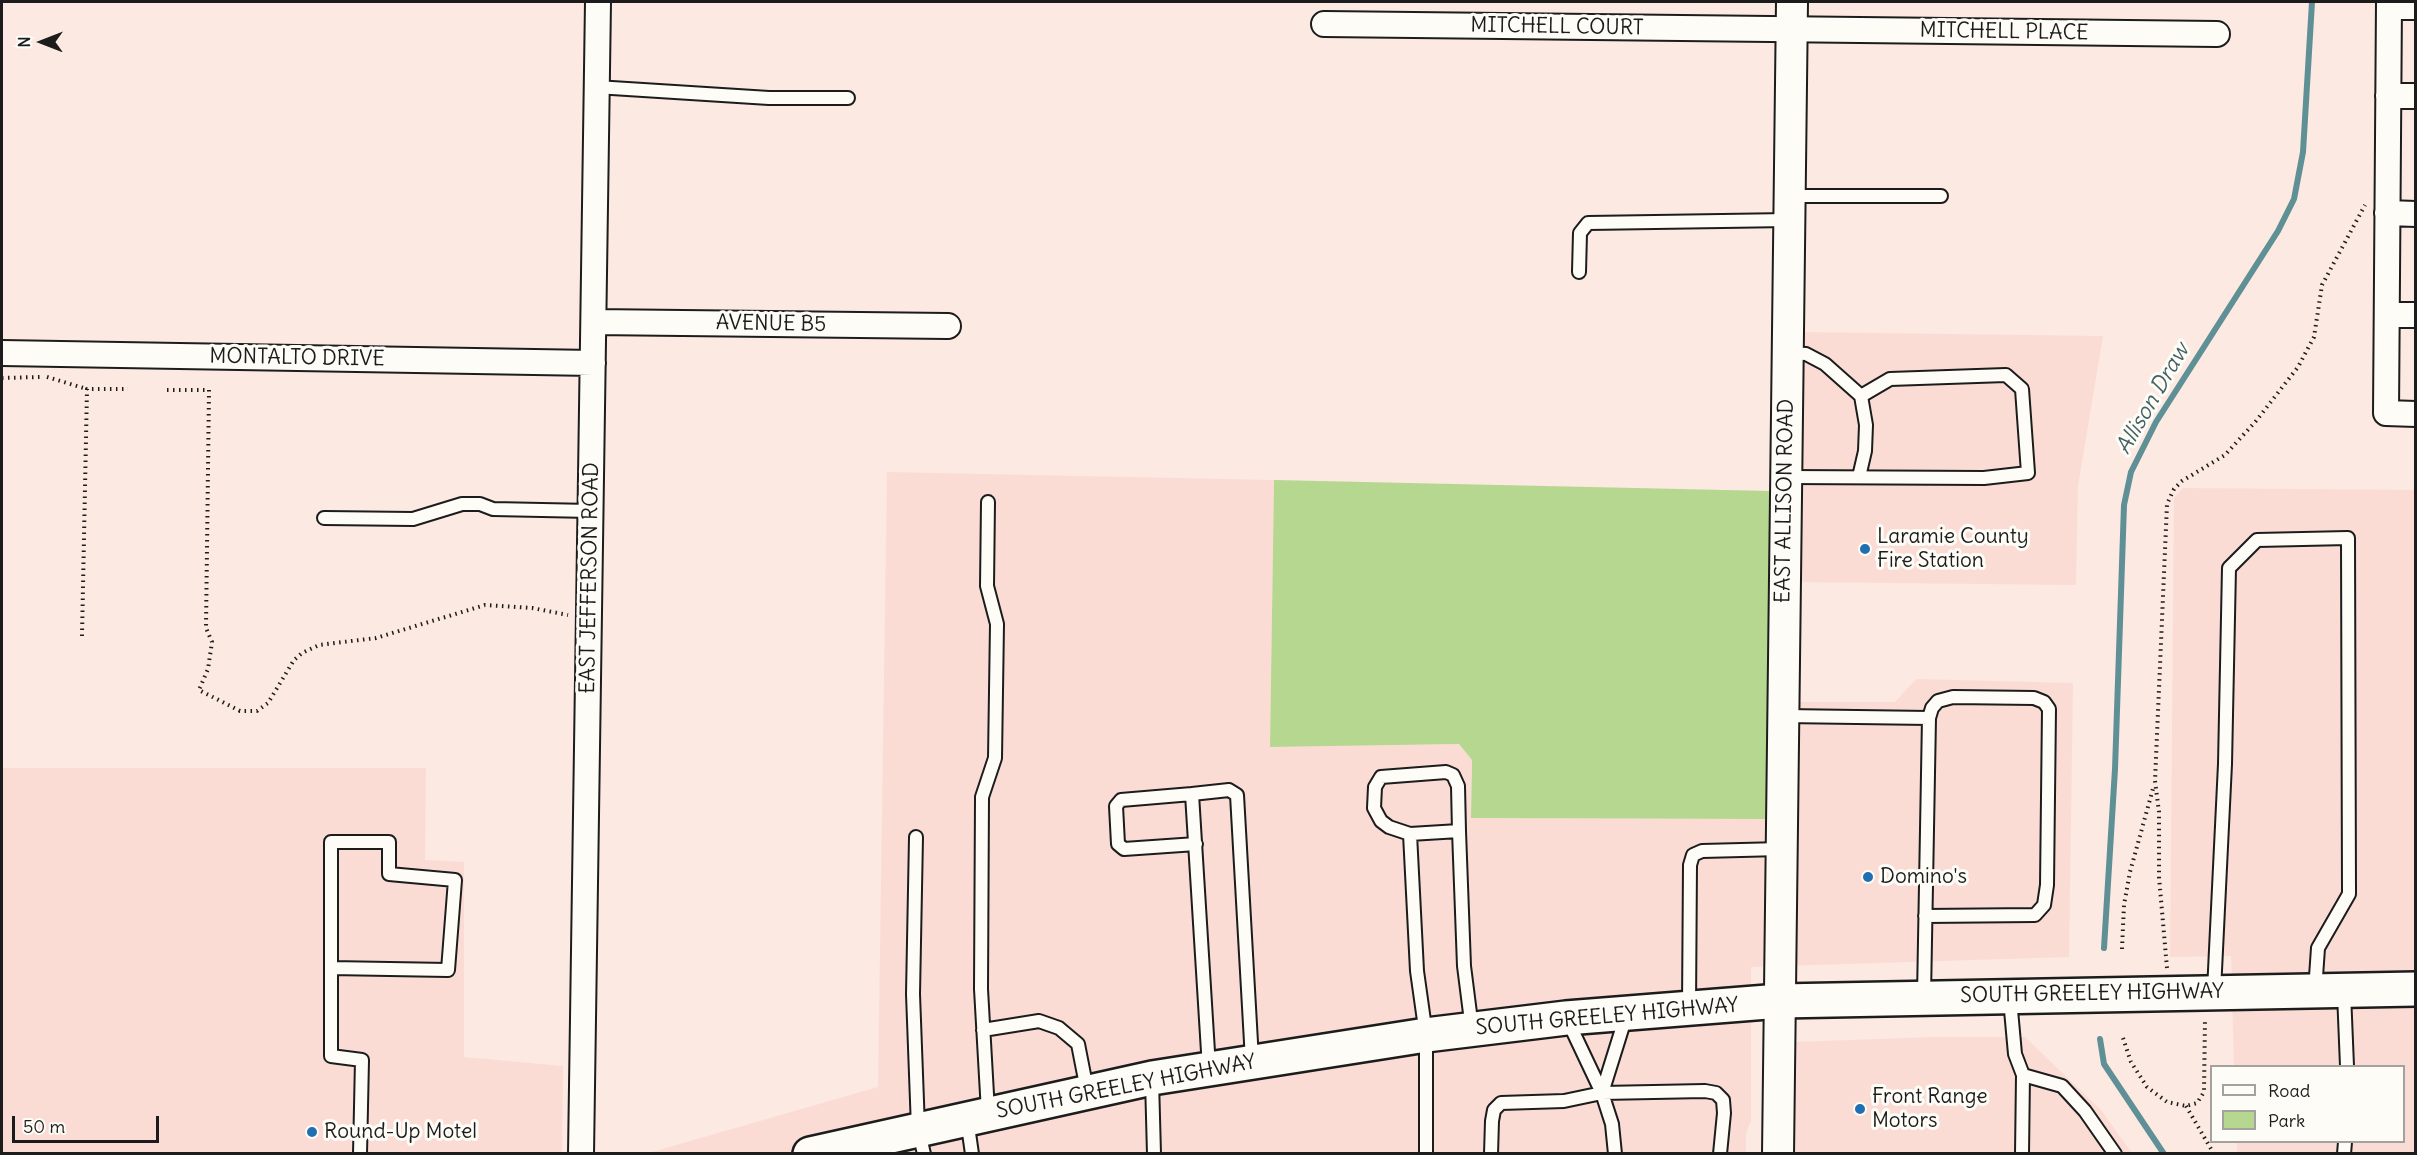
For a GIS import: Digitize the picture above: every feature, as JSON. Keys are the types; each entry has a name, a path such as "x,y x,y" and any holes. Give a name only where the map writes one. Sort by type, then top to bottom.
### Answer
{"highway":[{"name":"SOUTH GREELEY HIGHWAY","path":"810,1154 921,1141 977,1115 1152,1078 1426,1035 1566,1018 1780,1001 2415,989"}],"street":[{"name":"EAST JEFFERSON ROAD","path":"581,1154 597,2"},
{"path":"2415,7 2389,4 2386,414 2415,414"},
{"name":"MITCHELL COURT","path":"1324,24 1791,16"},
{"name":"MITCHELL PLACE","path":"1791,16 2217,34"},
{"name":"EAST ALLISON ROAD","path":"1778,1154 1791,16"},
{"path":"2388,96 2415,96"},
{"path":"2387,213 2415,214"},
{"path":"2387,315 2415,315"},
{"name":"AVENUE B5","path":"594,322 948,326"},
{"name":"MONTALTO DRIVE","path":"2,353 593,363"}],"lane":[{"path":"597,87 769,98 848,98"},
{"path":"1580,272 1580,233 1588,223 1941,196"},
{"path":"1787,353 1806,354 1825,364 1861,396 1866,425 1865,451 1859,477"},
{"path":"1786,477 1984,477 2028,472 2022,389 2006,375 1890,378 1861,396"},
{"path":"972,1154 983,1030 982,797 995,758 997,624 987,586 988,502"},
{"path":"324,518 413,519 462,504 480,504 494,509 591,511"},
{"path":"2210,992 2226,764 2229,568 2257,540 2348,538 2349,894 2318,948 2347,1065"},
{"path":"1924,997 1925,916 1929,718 1932,708 1938,701 1953,697 2034,698 2044,702 2049,709 2047,885 2044,905 2035,915 1925,916"},
{"path":"1783,716 1929,718"},
{"path":"1459,831 1410,834 1389,827 1377,814 1373,797 1381,777 1446,772 1453,775 1458,786 1464,966 1472,1029"},
{"path":"1196,844 1124,849 1118,844 1116,806 1121,800 1229,790 1237,795 1252,1062"},
{"path":"1192,794 1209,1069"},
{"path":"1410,834 1417,971 1426,1035 1426,1154"},
{"path":"916,837 914,994 921,1141"},
{"path":"331,968 448,970 455,880 389,874 389,842 331,842 331,968 331,1056 362,1060 360,1154"},
{"path":"1689,1008 1690,865 1693,855 1701,851 1782,849"},
{"path":"2010,995 2014,1054 2023,1075 2022,1154"},
{"path":"1602,1093 1627,1013"},
{"path":"1566,1018 1602,1093 1612,1124 1615,1154"},
{"path":"983,1030 1039,1022 1059,1028 1078,1044 1087,1092"},
{"path":"2023,1075 2062,1086 2085,1111 2115,1154"},
{"path":"1152,1078 1154,1154"},
{"path":"1491,1154 1494,1110 1501,1103 1564,1101 1602,1093 1705,1091 1716,1093 1723,1100 1725,1113 1720,1154"}],"path":[{"path":"2169,993 2159,877 2159,812 2155,782 2167,504 2174,489 2182,481 2224,455 2256,422 2298,367 2314,337 2322,285 2365,205 2366,198"},
{"path":"2,378 47,377 87,389 128,389"},
{"path":"82,636 87,389"},
{"path":"167,390 209,390 206,628 212,642 208,669 199,690 240,711 257,711 268,703 294,660 302,653 319,645 376,638 485,605 557,612"},
{"path":"2122,949 2124,905 2130,872 2155,782"},
{"path":"2123,1038 2131,1062 2147,1087 2167,1102 2186,1106 2197,1103 2204,1092 2210,992"},
{"path":"2186,1106 2214,1154"}],"shaded area":[{"path":"1798,332 2103,336 2078,486 2076,585 1796,582"},
{"path":"887,472 1274,480 1270,747 1459,744 1472,760 1471,818 1765,819 1767,702 1895,702 1916,679 2073,683 2069,957 1751,967 1751,1121 1746,1133 1746,1153 645,1154 878,1087"},
{"path":"2183,488 2415,490 2415,1153 2237,1153 2237,1143 2405,1143 2405,1065 2234,1065 2231,956 2170,957 2174,498"},
{"path":"2,768 426,768 425,860 464,862 464,1057 563,1066 562,1153 2,1154"},
{"path":"1933,1037 2025,1037 2101,1110 2132,1153 1786,1154 1791,1045 1795,1042"}],"green space":[{"path":"1274,480 1770,491 1766,819 1471,818 1472,760 1459,744 1270,747"}],"waterway":[{"name":"Allison Draw","path":"2104,948 2115,769 2124,505 2131,472 2156,422 2278,231 2294,199 2303,152 2312,2"},
{"name":"Allison Draw","path":"2100,1039 2104,1064 2164,1154"}],"place":[{"name":"Laramie County Fire Station","path":"1865,549"},
{"name":"Domino's","path":"1868,877"},
{"name":"Front Range Motors","path":"1860,1109"},
{"name":"Round-Up Motel","path":"312,1132"}]}
